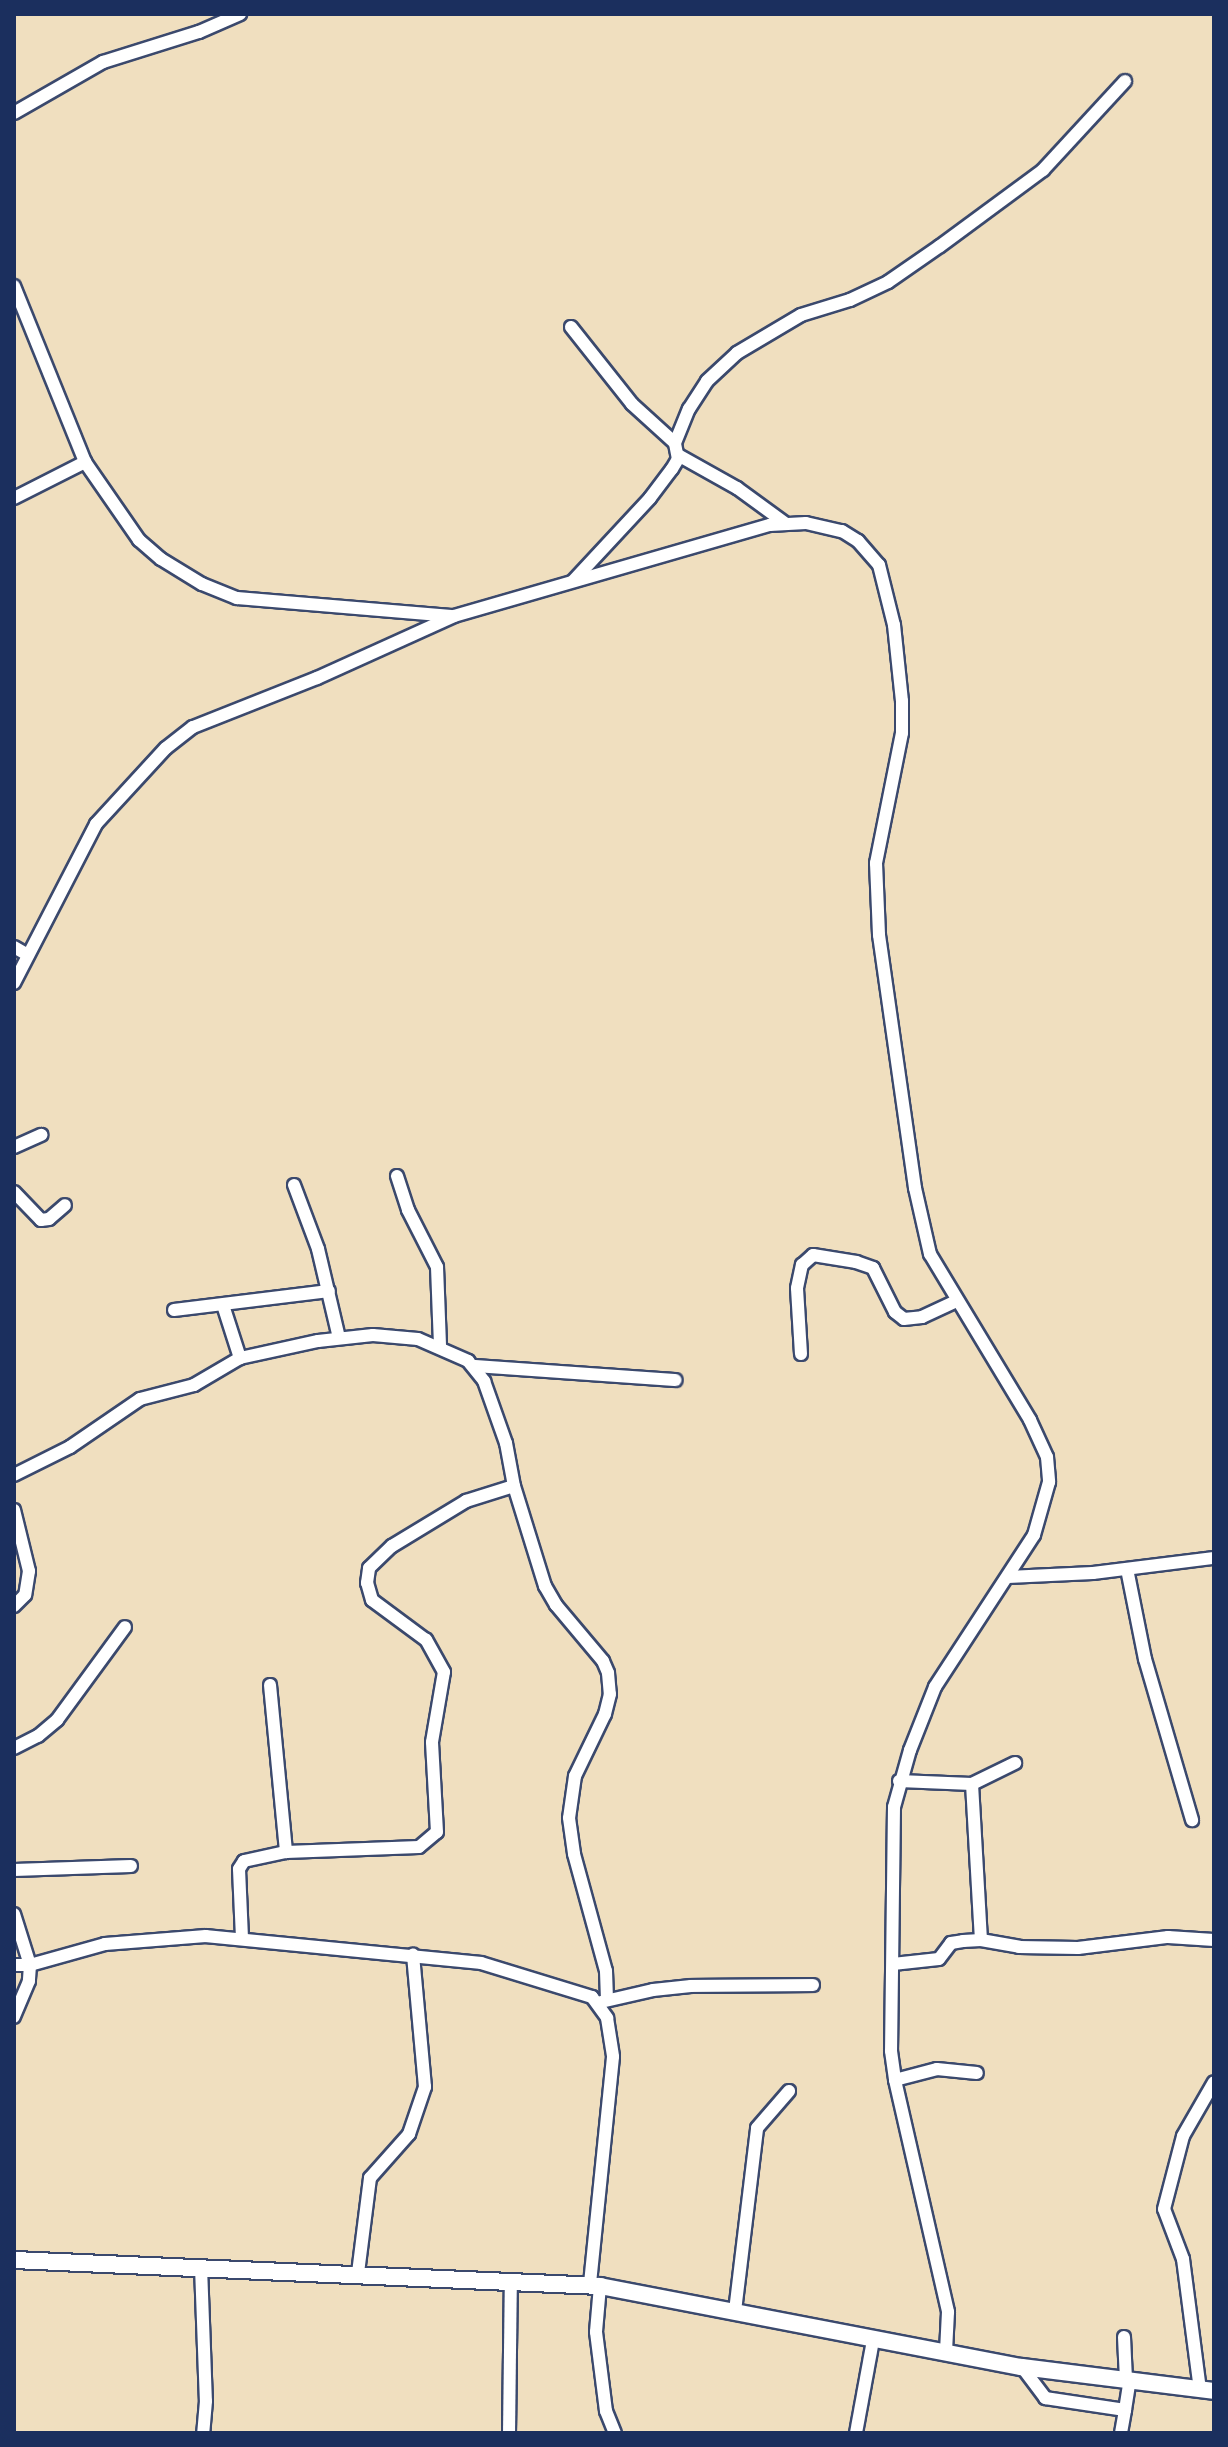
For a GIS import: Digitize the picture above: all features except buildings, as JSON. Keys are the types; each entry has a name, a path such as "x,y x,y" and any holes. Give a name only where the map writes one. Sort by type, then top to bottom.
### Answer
{"highway":[{"path":"14,2260 595,2286 1022,2367 1207,2390"}],"street":[{"path":"14,113 103,62 199,32 240,14"},
{"path":"573,581 650,498 672,469 676,449 701,390 737,353 801,315 869,291 917,262 1043,170 1125,81"},
{"path":"14,286 85,462 139,540 161,559 214,589 254,600 454,616"},
{"path":"571,327 632,404 676,449 785,523"},
{"path":"14,498 85,462"},
{"path":"14,983 96,824 166,748 193,727 317,678 454,616 689,546 785,523 824,526 858,541 879,565 887,588 900,673 902,733 877,848 879,935 925,1235 934,1263 1030,1420 1047,1457 1049,1482 1034,1535 935,1687 899,1781 891,1836 893,1964 890,2027 895,2080 948,2312 946,2352"},
{"path":"14,947 28,955"},
{"path":"14,1147 41,1135"},
{"path":"397,1176 408,1210 437,1267 440,1346"},
{"path":"294,1185 318,1249 339,1338"},
{"path":"14,1192 41,1220 49,1219 65,1205"},
{"path":"801,1354 797,1288 802,1265 813,1255 873,1268 895,1312 904,1319 922,1317 956,1301"},
{"path":"174,1310 329,1291"},
{"path":"223,1305 240,1358"},
{"path":"14,1475 70,1447 140,1399 194,1385 240,1358 339,1338 397,1335 440,1346 474,1366 484,1381 506,1443 514,1486 550,1597 603,1661 608,1673 610,1694 605,1714 575,1776 569,1818 574,1854 606,1971 603,2001 613,2057 595,2286 596,2332 606,2411 615,2433"},
{"path":"474,1366 676,1380"},
{"path":"242,1938 239,1869 250,1858 286,1852 419,1847 433,1839 438,1822 432,1777 432,1742 444,1672 426,1640 372,1600 367,1583 369,1568 392,1546 466,1501 514,1486"},
{"path":"14,1510 29,1571 25,1595 14,1606"},
{"path":"1008,1577 1127,1569 1214,1558"},
{"path":"1127,1569 1145,1659 1192,1820"},
{"path":"14,1748 38,1736 57,1720 125,1627"},
{"path":"270,1685 286,1852"},
{"path":"899,1781 972,1784 1015,1763"},
{"path":"972,1784 981,1940"},
{"path":"14,1870 131,1866"},
{"path":"14,1914 30,1965 29,1981 14,2017"},
{"path":"893,1964 939,1959 951,1943 981,1940 1004,1946 1078,1948 1168,1937 1214,1940"},
{"path":"14,1965 30,1965 105,1944 143,1938 242,1938 481,1963 603,2001 691,1986 813,1985"},
{"path":"358,2273 370,2178 409,2134 425,2087 413,1955"},
{"path":"895,2080 937,2069 977,2073"},
{"path":"1207,2390 1183,2259 1164,2209 1183,2136 1214,2082"},
{"path":"735,2311 757,2128 789,2091"},
{"path":"201,2267 206,2401 203,2433"},
{"path":"509,2433 511,2280"},
{"path":"1121,2433 1128,2380 1124,2337"},
{"path":"856,2433 873,2340"},
{"path":"1022,2367 1045,2398 1125,2410"}]}
